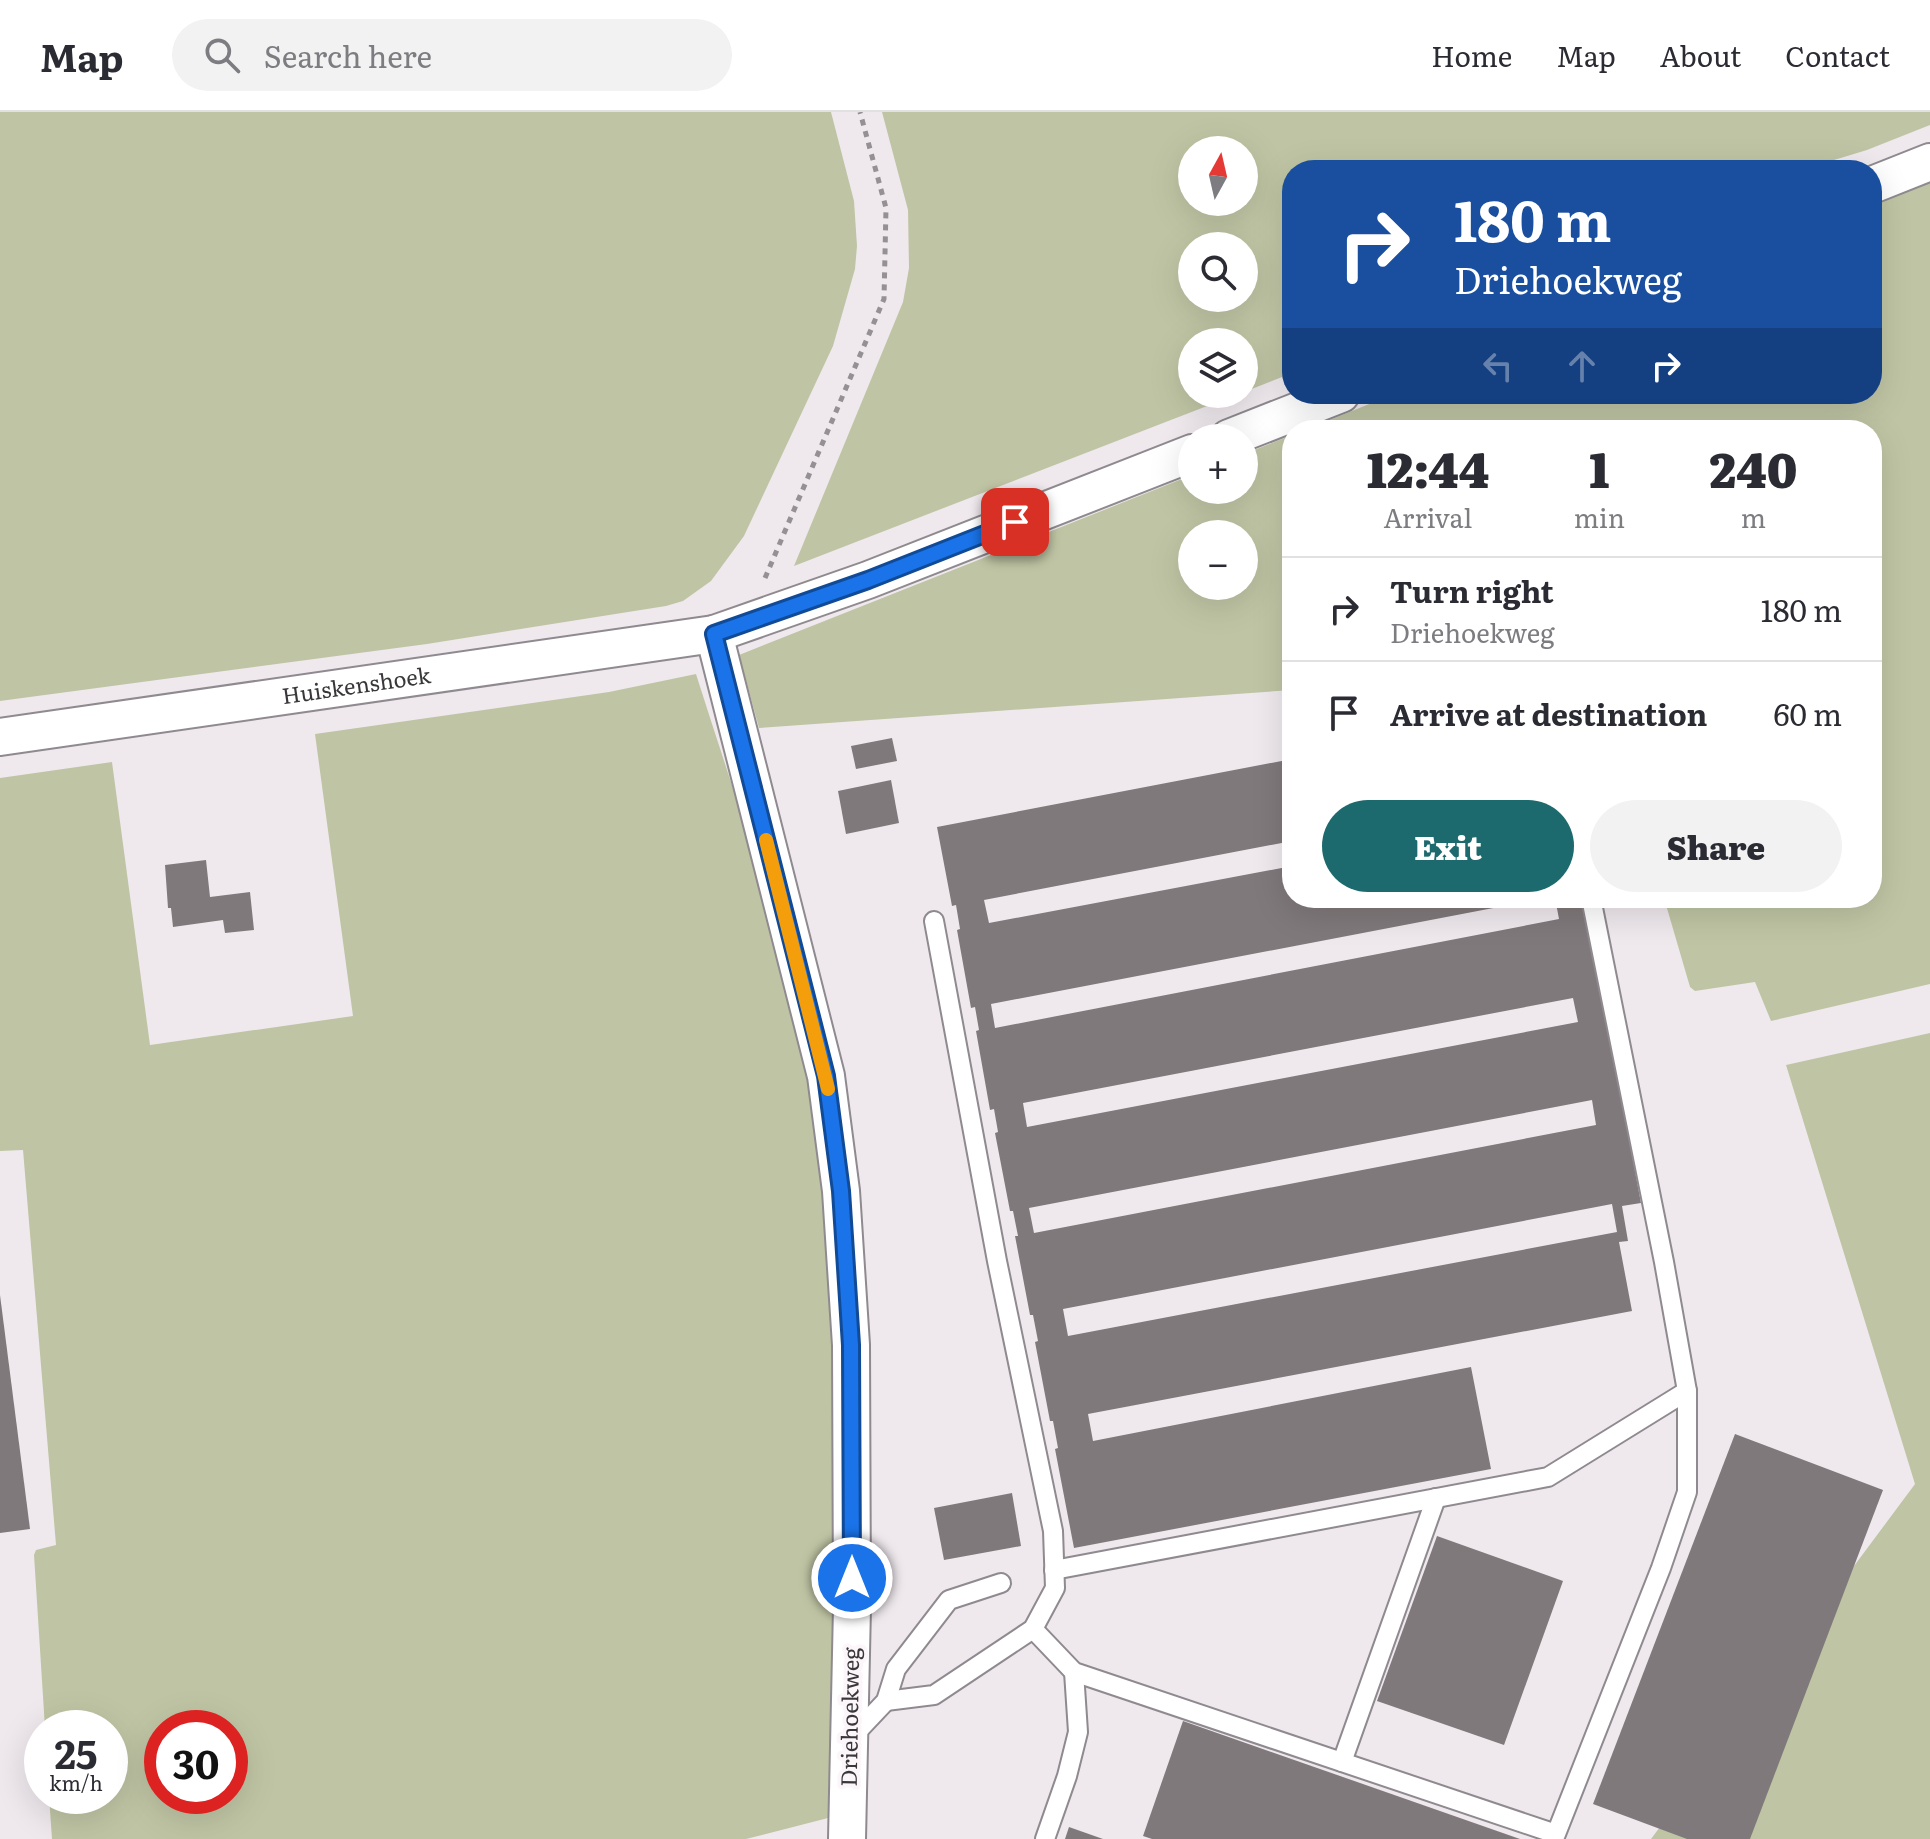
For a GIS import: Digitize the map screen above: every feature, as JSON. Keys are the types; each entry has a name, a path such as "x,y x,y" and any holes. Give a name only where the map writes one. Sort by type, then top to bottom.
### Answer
{"street":[{"path":"1882,181 1930,162"},
{"path":"1258,427 1316,404"},
{"path":"714,634 868,580 1178,458"},
{"name":"Huiskenshoek","path":"0,737 714,634"},
{"name":"Driehoekweg","path":"714,634 826,1076 841,1191 851,1345 852,1607 847,1839"}],"lane":[{"path":"1033,1629 1074,1672 1563,1836 1687,1492 1687,1391 1593,908"},
{"path":"886,1701 934,1695 1033,1629 1055,1588 1053,1531 1006,1308 934,921"},
{"path":"1054,1570 1548,1477 1687,1391"},
{"path":"1342,1762 1436,1498"},
{"path":"849,1740 886,1701 896,1669 949,1600 1001,1583"},
{"path":"1045,1839 1067,1776 1078,1732 1074,1672"}],"path":[{"path":"759,592 884,299 886,208 860,112"}],"green space":[{"path":"0,112 831,112 854,201 855,269 833,346 744,536 711,581 683,601 427,644 0,701"},
{"path":"882,112 1930,112 1930,125 1834,160 1282,160 1282,377 1258,386 1258,328 1178,328 1178,408 1202,408 794,566 903,302 909,268 908,210"},
{"path":"1930,178 1930,984 1771,1021 1755,982 1695,991 1690,987 1667,908 1882,908 1882,420 1330,420 1369,404 1882,404 1882,198"},
{"path":"1282,439 1282,691 759,728 739,655 1178,481 1178,504 1258,504 1258,448"},
{"path":"696,674 759,870 787,969 816,1119 827,1221 833,1324 832,1817 746,1839 52,1839 50,1814 128,1814 128,1710 44,1710 34,1555 36,1550 56,1545 23,1150 0,1151 0,778 112,762 150,1045 353,1016 315,734 609,692"},
{"path":"1930,1033 1930,1839 1651,1839 1915,1484 1786,1065"}],"building":[{"path":"892,738 897,761 856,769 851,746"},
{"path":"1282,761 1282,843 984,900 989,923 1282,868 1282,908 1493,908 991,1004 995,1028 1559,919 1557,908 1586,908 1641,1203 1622,1206 1628,1241 1619,1242 1632,1311 1088,1414 1093,1441 1471,1367 1491,1469 1074,1548 1055,1449 1058,1448 1053,1421 1050,1421 1035,1342 1038,1341 1033,1315 1030,1315 1015,1236 1018,1236 995,1133 998,1132 994,1109 990,1110 976,1031 979,1030 975,1007 971,1008 957,930 960,929 956,905 952,906 937,827","holes":["1573,998 1578,1022 1027,1127 1023,1103","1592,1100 1596,1125 1034,1233 1029,1208","1612,1204 1617,1232 1068,1336 1063,1309"]},
{"path":"891,780 899,823 846,834 838,791"},
{"path":"206,860 210,897 250,892 254,930 225,933 223,920 173,927 171,908 168,908 165,865"},
{"path":"0,1295 30,1529 0,1533"},
{"path":"1735,1434 1883,1490 1750,1839 1687,1839 1593,1804"},
{"path":"1012,1493 1021,1546 944,1560 934,1508"},
{"path":"1437,1536 1563,1581 1504,1745 1377,1701"},
{"path":"1183,1721 1520,1839 1152,1839 1143,1836"},
{"path":"1069,1827 1103,1839 1065,1839"}],"slow traffic":[{"path":"766,840 828,1089"}],"route":[{"path":"852,1578 851,1345 841,1191 826,1076 714,634 868,580 1015,522"}]}
